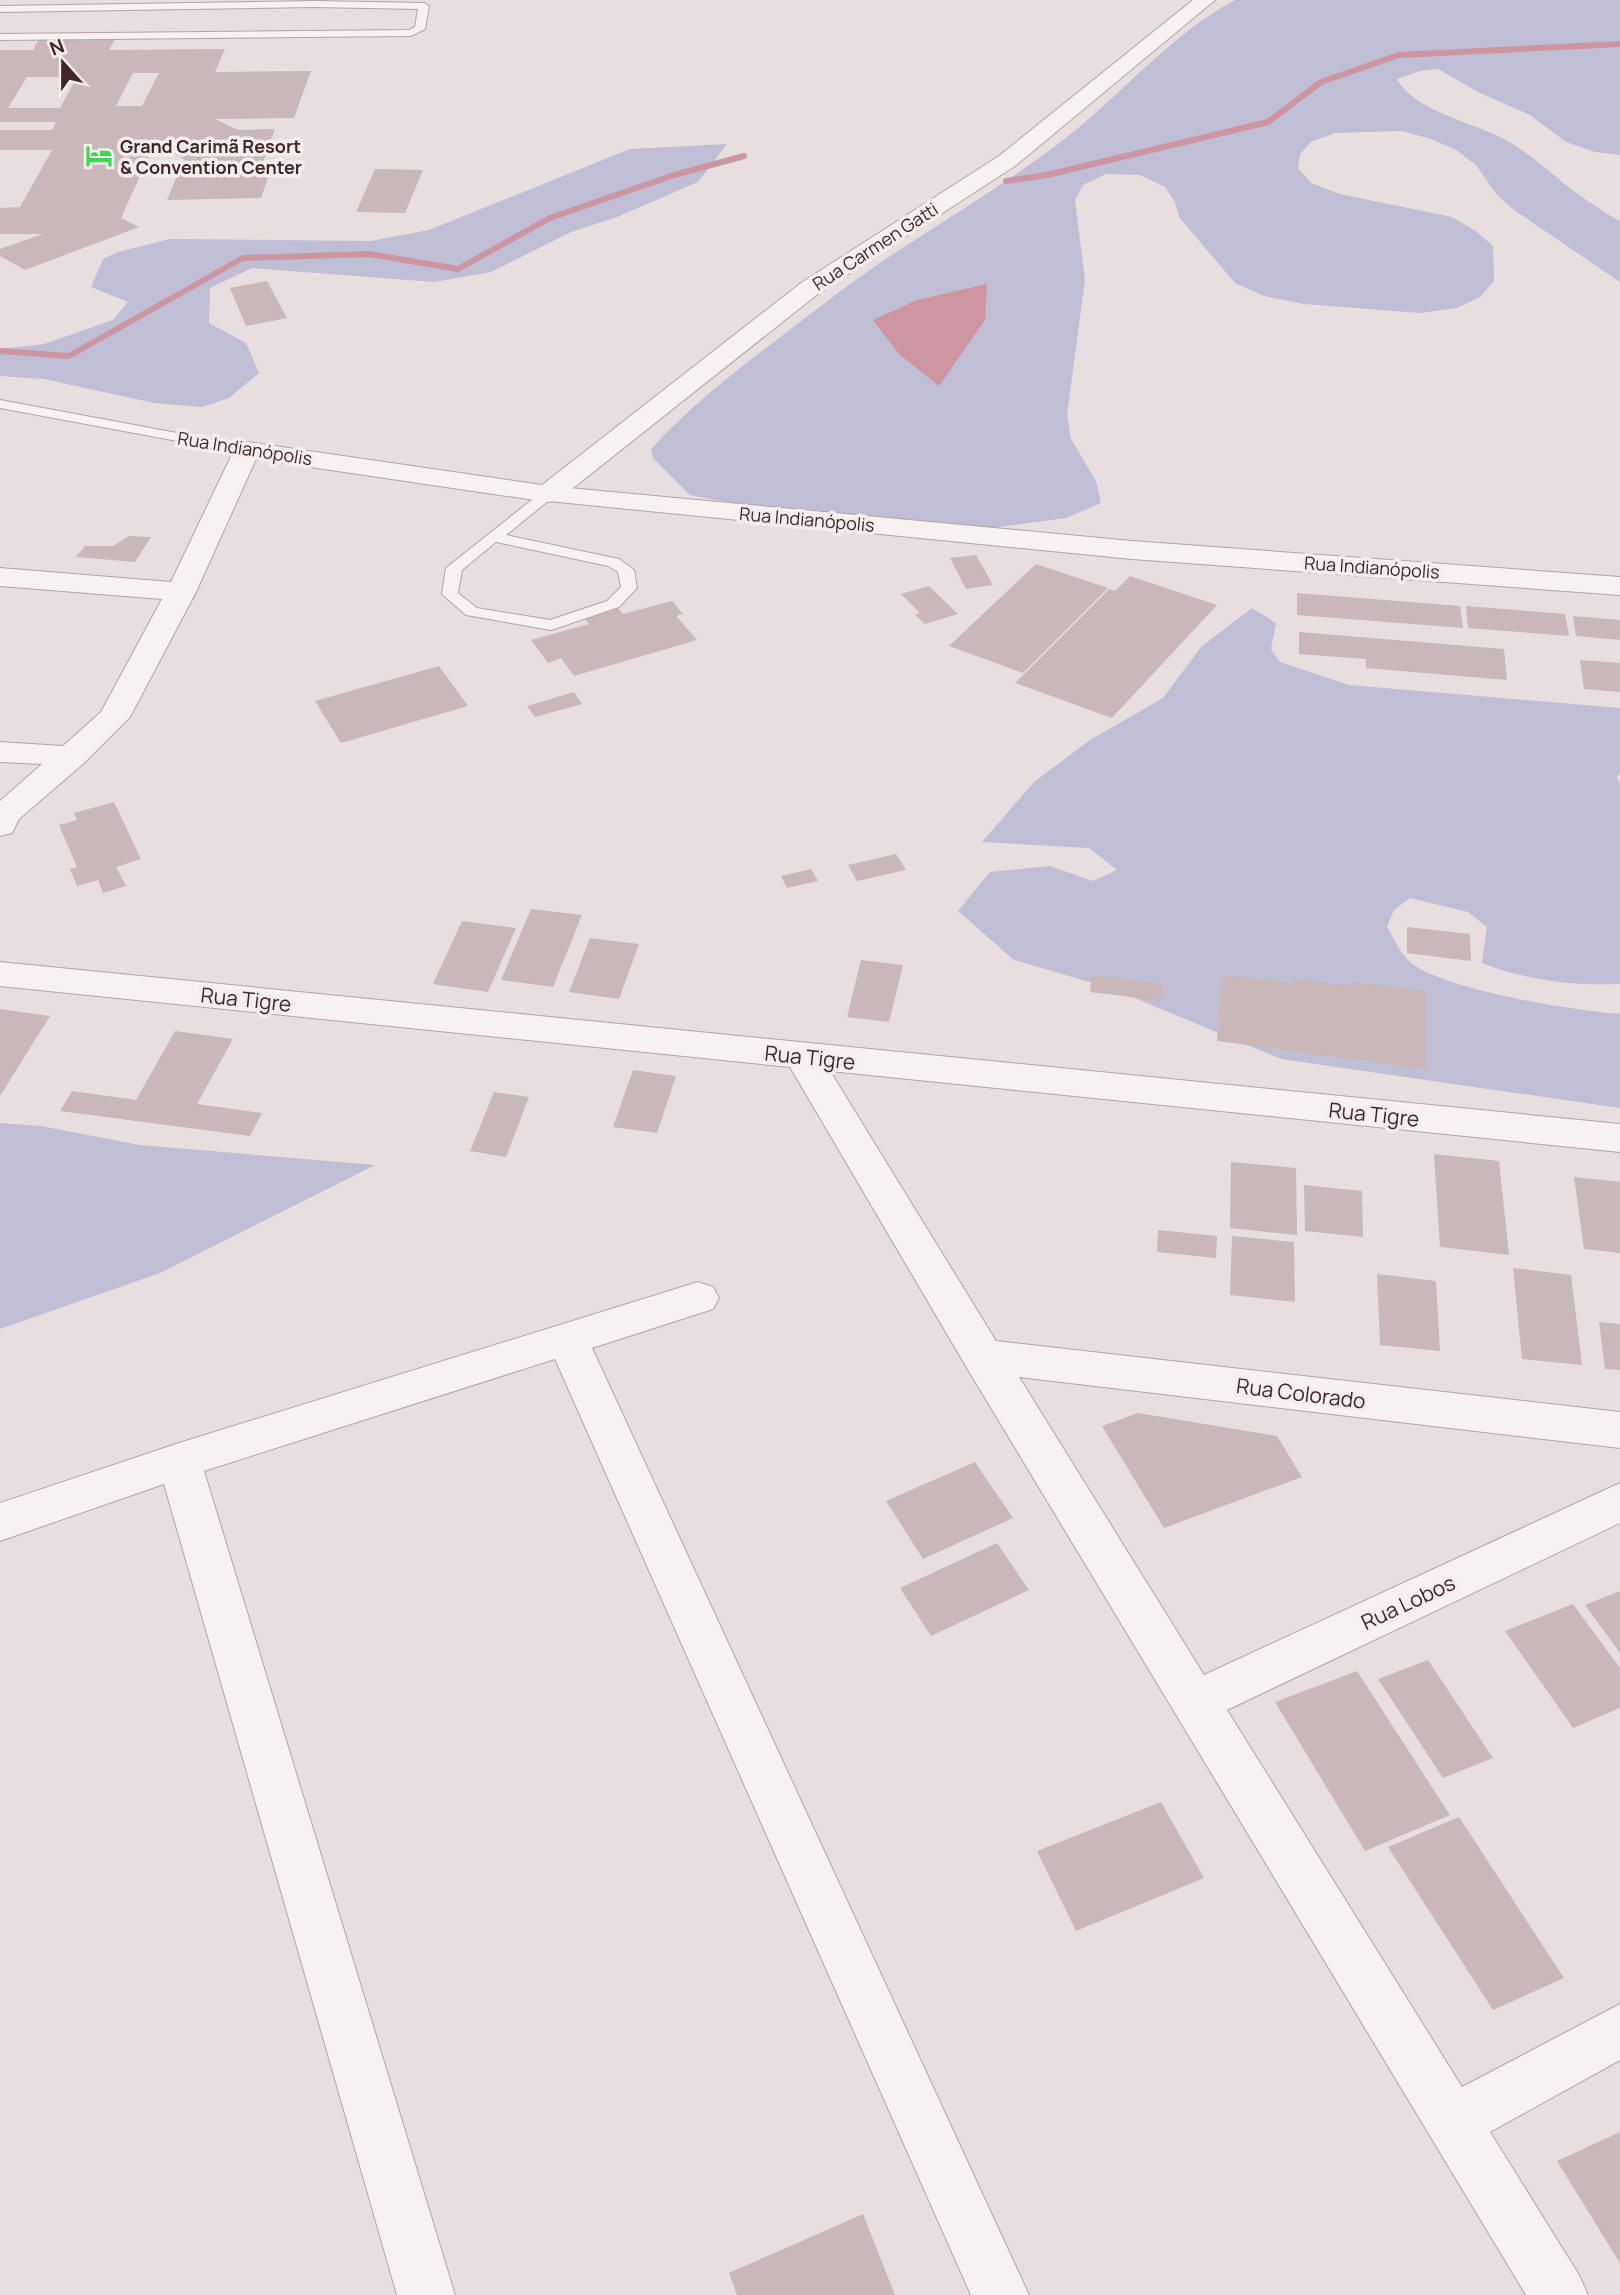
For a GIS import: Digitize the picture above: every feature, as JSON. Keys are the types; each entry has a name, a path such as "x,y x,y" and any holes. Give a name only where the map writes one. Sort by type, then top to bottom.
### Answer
{"street":[{"name":"Rua Carmen Gatti","path":"548,494 810,288 1007,161 1205,0"},
{"name":"Rua Indianópolis","path":"247,450 548,494 1132,550 1620,586"},
{"path":"0,826 4,814 73,756 114,717 181,592 247,450"},
{"path":"0,577 181,592"},
{"path":"0,752 73,756"},
{"name":"Rua Tigre","path":"0,974 1620,1138"},
{"path":"802,1056 982,1356 1559,2295"},
{"path":"0,1522 179,1461 698,1298"},
{"path":"568,1341 1000,2295"},
{"name":"Rua Colorado","path":"982,1356 1620,1430"},
{"path":"179,1461 426,2295"},
{"name":"Rua Lobos","path":"1197,1702 1620,1502"},
{"path":"1453,2122 1620,2031"}],"lane":[{"path":"0,9 424,6 420,29 411,33 0,37"},
{"path":"16,37 29,21 48,8"},
{"path":"383,18 424,18"},
{"path":"0,21 43,21"},
{"name":"Rua Indianópolis","path":"0,404 247,450"},
{"path":"494,537 613,562 626,570 629,588 613,604 551,625 472,612 450,594 454,568 548,494"}],"shaded area":[{"path":"1235,0 1620,0 1620,155 1595,152 1566,142 1530,115 1480,93 1438,69 1420,71 1397,79 1405,90 1429,107 1502,138 1531,156 1575,192 1620,222 1620,282 1514,210 1497,195 1476,165 1456,150 1402,131 1335,133 1311,142 1300,154 1298,168 1311,183 1340,194 1452,217 1476,231 1493,246 1494,281 1480,297 1457,308 1420,313 1304,304 1264,296 1235,283 1179,217 1175,202 1165,187 1140,175 1106,174 1083,185 1075,200 1085,280 1067,415 1071,439 1096,481 1101,503 1066,518 984,529 773,511 690,495 653,458 651,449 666,433 745,364 865,273 1054,147 1186,32"},
{"path":"727,144 698,182 617,217 571,232 491,272 434,282 252,268 210,288 209,323 246,343 259,373 229,398 202,407 154,403 44,379 0,376 0,349 44,344 113,320 128,302 91,287 103,259 118,252 170,239 371,241 429,230 630,149"},
{"path":"987,284 985,320 939,386 899,354 873,320 917,300"},
{"path":"1252,608 1276,623 1271,649 1280,662 1349,685 1620,708 1620,773 1617,777 1620,785 1620,984 1550,981 1515,974 1482,963 1487,927 1468,912 1410,898 1394,910 1387,927 1407,960 1428,973 1452,982 1543,1004 1620,1014 1620,1108 1281,1059 1113,989 1014,960 958,911 990,872 1050,866 1093,881 1117,870 1089,848 982,842 1034,782 1090,740 1163,698 1201,647"},
{"path":"0,1123 41,1126 140,1145 375,1165 160,1273 0,1329"}],"building":[{"name":"Grand Carimã Resort & Convention Center","path":"116,38 109,50 225,49 215,72 311,71 294,118 215,119 238,130 275,129 262,165 273,164 261,198 167,200 184,159 164,149 150,154 121,218 139,227 25,270 0,256 0,249 43,234 0,234 0,208 20,207 52,150 0,150 0,130 52,130 56,122 0,122 0,50 33,50 39,39","holes":["133,73 159,73 142,106 116,106","27,77 77,77 60,108 8,108"]},
{"path":"375,169 423,170 405,213 356,212"},
{"path":"267,281 287,318 246,326 230,288"},
{"path":"129,536 151,537 135,562 76,557 85,546 113,546"},
{"path":"976,555 993,585 966,589 950,558"},
{"path":"1036,564 1108,588 1023,673 949,646"},
{"path":"1130,576 1217,605 1112,718 1015,683 1109,589 1115,591"},
{"path":"929,586 958,614 925,624 915,615 920,613 901,594"},
{"path":"1297,593 1460,606 1463,628 1297,615"},
{"path":"672,601 683,614 676,616 697,640 574,676 561,658 548,663 531,640 589,624 583,617 618,608 623,614"},
{"path":"1466,606 1565,614 1569,636 1468,628"},
{"path":"1573,616 1620,620 1620,640 1576,636"},
{"path":"1299,632 1504,649 1507,680 1366,668 1366,659 1299,654"},
{"path":"1580,660 1620,663 1620,692 1584,689"},
{"path":"439,666 468,706 341,743 315,701"},
{"path":"574,692 582,704 535,717 527,706"},
{"path":"114,802 141,859 116,867 126,886 103,893 98,880 77,886 70,869 77,867 59,825 77,820 74,813"},
{"path":"896,854 906,870 857,881 848,865"},
{"path":"811,869 818,881 787,888 781,876"},
{"path":"531,909 582,915 553,987 501,980"},
{"path":"462,921 516,928 488,992 433,984"},
{"path":"1407,927 1470,934 1471,961 1407,953"},
{"path":"590,938 639,944 619,999 569,992"},
{"path":"861,960 903,965 889,1022 847,1017"},
{"path":"1092,975 1164,984 1162,1001 1090,992"},
{"path":"1223,975 1293,984 1293,979 1351,986 1351,982 1426,991 1426,1069 1217,1041"},
{"path":"0,1009 50,1016 0,1096"},
{"path":"175,1031 233,1039 197,1104 262,1113 250,1136 60,1111 72,1091 136,1100"},
{"path":"633,1070 676,1076 657,1133 613,1127"},
{"path":"494,1092 529,1097 506,1157 470,1151"},
{"path":"1434,1154 1499,1161 1509,1255 1440,1247"},
{"path":"1231,1162 1296,1168 1297,1235 1230,1228"},
{"path":"1574,1177 1620,1182 1620,1253 1584,1249"},
{"path":"1304,1185 1362,1191 1363,1237 1305,1231"},
{"path":"1158,1230 1217,1236 1216,1258 1157,1252"},
{"path":"1232,1236 1294,1242 1295,1302 1230,1295"},
{"path":"1513,1268 1571,1275 1582,1365 1522,1359"},
{"path":"1377,1274 1436,1281 1440,1351 1380,1345"},
{"path":"1599,1322 1620,1324 1620,1370 1605,1369"},
{"path":"1138,1413 1277,1436 1302,1477 1164,1528 1102,1426"},
{"path":"975,1462 1013,1518 923,1559 886,1501"},
{"path":"997,1543 1029,1590 931,1636 900,1588"},
{"path":"1620,1591 1620,1653 1585,1605"},
{"path":"1573,1604 1620,1668 1620,1708 1573,1728 1505,1631"},
{"path":"1428,1660 1493,1758 1443,1778 1378,1679"},
{"path":"1357,1671 1450,1815 1365,1851 1275,1702"},
{"path":"1161,1802 1204,1878 1076,1931 1037,1851"},
{"path":"1459,1817 1564,1978 1493,2010 1388,1847"},
{"path":"1620,2132 1620,2263 1557,2161"},
{"path":"863,2214 895,2295 737,2295 729,2273"}],"waterway":[{"path":"1006,181 1047,175 1268,122 1321,82 1399,55 1620,44"},
{"path":"0,351 69,356 243,258 369,254 458,269 550,218 671,176 744,156"}],"place":[{"name":"Grand Carimã Resort & Convention Center","path":"99,156"}]}
